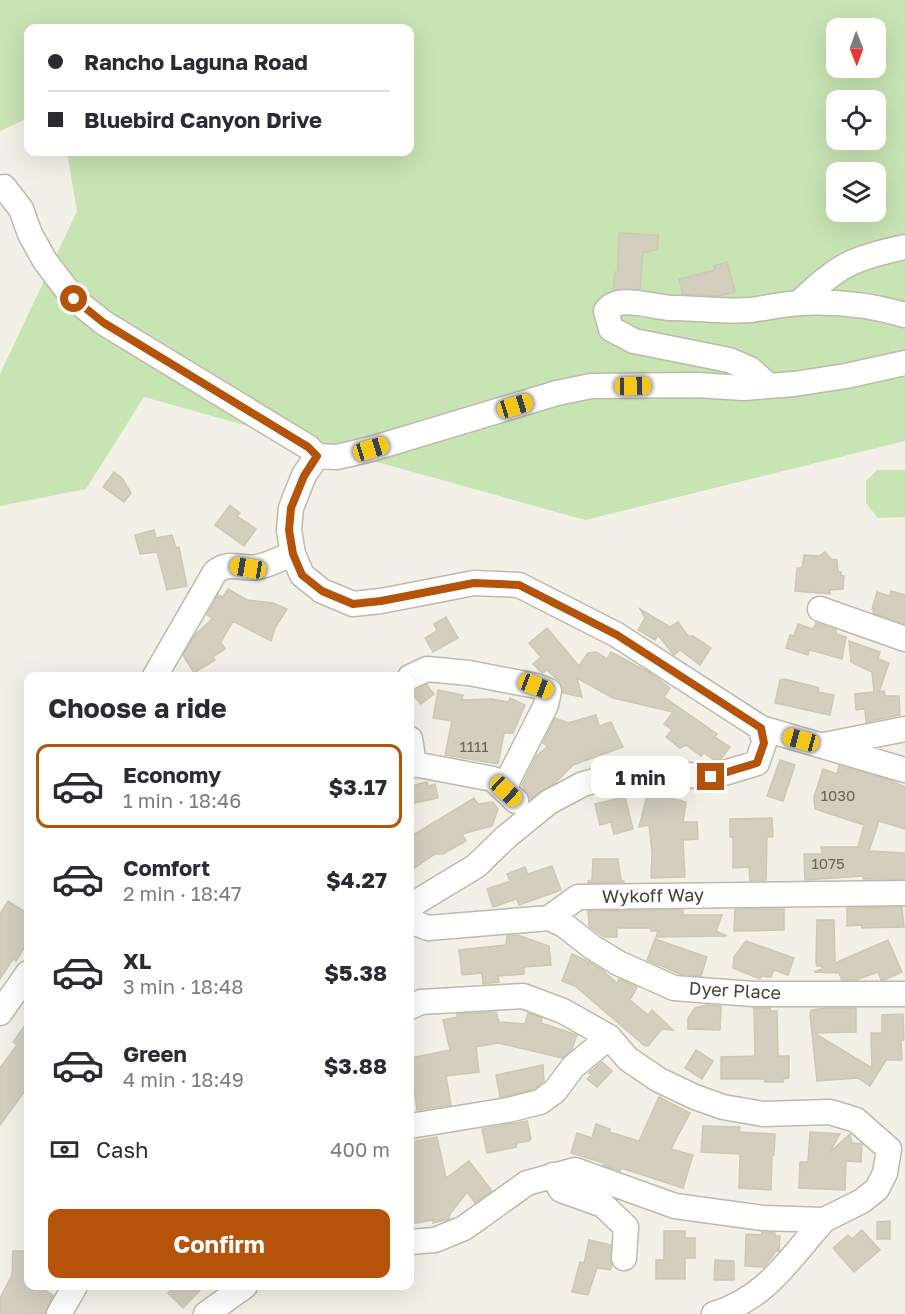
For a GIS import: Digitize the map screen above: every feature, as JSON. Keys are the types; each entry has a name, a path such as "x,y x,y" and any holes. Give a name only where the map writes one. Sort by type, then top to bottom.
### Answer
{"street":[{"path":"2,187 21,209 30,234 45,261 74,299 104,323 308,447 317,456 338,457 371,449 557,393 591,386 769,386 846,376 905,363"},
{"path":"799,303 843,265 865,256 905,247"},
{"path":"769,386 750,369 729,360 634,341 611,329 606,311 612,305 623,303 663,308 748,310 799,303 834,302 883,308 905,315"},
{"path":"317,456 304,476 291,508 289,530 293,554 302,575 322,591 353,604 381,601 474,583 519,585 617,635 761,728 905,770"},
{"path":"157,672 216,572 231,565 259,567 293,554"},
{"path":"820,609 905,639"},
{"path":"414,675 427,669 536,686 549,691 546,705 508,780 506,791"},
{"path":"414,904 476,867 549,802 584,784 622,774 654,772 711,777 757,763 764,743 761,728"},
{"path":"822,745 905,729"},
{"path":"414,765 493,779 532,816"},
{"name":"Wykoff Way","path":"549,918 579,897 905,892"},
{"path":"414,923 428,928 549,918"},
{"name":"Dyer Place","path":"549,918 564,925 592,947 618,963 674,988 753,994 905,994"},
{"path":"0,1013 24,978"},
{"path":"414,1005 421,1002 522,996 563,1011 609,1037 628,1059 695,1097 723,1107 763,1114 830,1112 856,1120 897,1148 877,1189 862,1201 824,1220 766,1288 734,1308 714,1314"},
{"path":"414,1125 508,1110 540,1102 555,1091 573,1067 609,1037"},
{"path":"414,1242 435,1240 464,1228 527,1183 575,1170 675,1206 763,1218 824,1220"},
{"path":"553,1175 561,1190 603,1205 626,1227 624,1258"},
{"path":"59,1314 73,1290"},
{"path":"206,1314 239,1290"}],"green space":[{"path":"0,0 905,0 905,441 585,520 144,397 86,489 0,506 0,374 77,211 68,156 414,156 414,24 24,24 24,120 0,131"},
{"path":"877,470 905,470 905,517 878,518 866,503 866,481"}],"building":[{"path":"619,233 658,235 658,249 643,253 640,289 613,290 615,272 618,272"},
{"path":"727,262 735,292 718,296 683,294 679,279 715,270 714,266"},
{"path":"114,472 122,478 131,493 124,502 103,487"},
{"path":"230,505 240,513 237,516 256,529 244,546 215,525"},
{"path":"154,530 156,538 172,535 176,548 179,547 187,586 167,590 157,552 140,554 135,535"},
{"path":"825,552 831,559 837,560 838,572 844,576 843,589 830,590 830,594 795,591 797,568 802,568 804,555 819,556"},
{"path":"228,589 247,600 273,603 287,609 275,628 271,641 233,621 221,642 225,649 213,657 215,660 193,672 183,655 195,635 213,618 207,615 218,595 223,597"},
{"path":"891,591 905,595 905,624 873,613 877,592 890,596"},
{"path":"640,609 670,627 678,622 688,636 693,636 711,648 700,665 680,650 674,655 658,635 655,640 638,630 645,618"},
{"path":"446,617 458,638 433,652 425,638 437,631 434,624"},
{"path":"816,623 836,630 836,634 846,637 842,659 809,650 808,655 786,648 790,635 794,636 798,624 813,629"},
{"path":"547,628 579,666 588,653 596,652 607,659 611,652 650,673 670,688 664,697 717,734 715,737 730,747 721,759 715,761 704,753 701,756 686,745 680,748 666,737 672,730 664,724 673,712 613,698 577,678 582,697 563,693 559,681 547,670 542,673 533,664 541,657 529,643"},
{"path":"849,641 880,652 878,659 889,663 879,692 884,691 885,696 899,696 900,715 866,722 865,709 856,710 855,694 874,692 872,672 851,662"},
{"path":"780,680 813,686 819,688 818,692 834,695 830,715 775,703"},
{"path":"427,685 434,694 421,704 414,696 414,692"},
{"path":"438,690 463,695 462,700 492,699 508,702 510,698 525,705 513,733 504,733 498,764 445,755 452,721 433,718"},
{"path":"596,715 599,726 611,722 623,747 573,765 555,783 530,799 522,785 537,755 548,746 543,743 555,718 568,723"},
{"path":"780,760 795,765 783,801 767,796"},
{"path":"839,766 890,780 905,787 905,829 879,821 869,851 905,853 905,879 863,879 863,876 805,880 804,854 822,854 821,847 858,847 864,825 815,809 814,797 823,769 837,774"},
{"path":"427,782 428,786 435,784 438,798 414,803 414,785"},
{"path":"648,792 686,802 683,822 697,822 698,839 683,840 685,877 651,878 652,853 649,825 639,827"},
{"path":"625,797 633,829 614,834 611,822 600,825 595,804"},
{"path":"474,798 478,804 493,802 498,809 492,826 462,834 466,841 443,854 435,854 414,868 414,835"},
{"path":"772,818 773,837 767,837 766,880 750,881 749,867 733,868 733,837 730,837 730,819"},
{"path":"593,859 618,859 621,880 625,882 588,883 592,880"},
{"path":"552,866 561,890 519,905 517,899 493,907 487,889 510,881 507,874 525,867 528,874"},
{"path":"8,901 24,911 24,948 16,961 13,959 0,979 0,914"},
{"path":"902,907 904,927 847,926 847,908"},
{"path":"735,909 784,909 784,930 734,931"},
{"path":"683,910 683,915 722,915 716,931 727,936 656,937 658,931 651,931 651,928 617,928 617,937 604,937 589,926 588,911"},
{"path":"817,920 834,920 835,963 888,940 902,972 884,980 881,980 878,972 856,980 842,980 839,973 814,972 822,969 822,966 817,966 816,962"},
{"path":"517,935 549,946 551,965 524,967 524,974 498,976 499,982 483,984 482,973 462,975 459,950 506,945 507,936"},
{"path":"655,939 707,957 701,976 680,974 647,960"},
{"path":"746,941 794,958 788,975 774,970 771,977 761,976 760,979 733,968 734,957"},
{"path":"572,954 587,961 589,966 589,962 602,970 617,983 619,979 637,987 630,1000 648,1015 652,1010 673,1030 662,1029 648,1046 645,1046 575,986 562,981"},
{"path":"706,1005 721,1006 720,1030 688,1029 688,1018 695,1008"},
{"path":"754,1008 770,1008 771,1011 777,1011 778,1056 789,1056 789,1078 783,1079 783,1082 765,1082 764,1079 721,1079 721,1057 755,1056"},
{"path":"856,1008 856,1032 814,1033 872,1068 871,1033 882,1033 882,1015 903,1014 902,1060 886,1060 870,1086 858,1078 817,1081 810,1014 811,1010"},
{"path":"496,1012 499,1022 525,1024 528,1013 542,1018 541,1023 577,1035 572,1049 562,1058 498,1043 476,1047 479,1072 446,1076 451,1105 417,1110 414,1057 450,1050 443,1020 457,1017 457,1014"},
{"path":"24,1027 24,1092 0,1125 0,1068 17,1045 13,1042"},
{"path":"696,1050 713,1061 702,1079 685,1068"},
{"path":"602,1062 612,1071 597,1087 587,1079 592,1074 589,1073"},
{"path":"543,1065 544,1081 534,1089 500,1097 496,1075"},
{"path":"659,1097 690,1113 671,1149 693,1155 683,1188 621,1168 620,1171 603,1165 604,1163 571,1153 577,1133 592,1138 596,1124 610,1129 609,1132 639,1141"},
{"path":"527,1121 531,1139 529,1141 517,1143 516,1147 487,1153 482,1129"},
{"path":"703,1126 740,1127 739,1132 775,1134 771,1190 739,1188 740,1154 701,1152"},
{"path":"810,1132 840,1134 829,1153 850,1134 852,1143 862,1144 861,1162 846,1161 845,1190 799,1188 800,1162 808,1162"},
{"path":"437,1137 446,1178 469,1161 492,1191 475,1203 467,1192 450,1214 449,1219 433,1223 433,1220 414,1223 414,1141"},
{"path":"890,1221 890,1239 877,1239 877,1222"},
{"path":"862,1230 880,1250 854,1272 833,1248 848,1235 852,1239"},
{"path":"664,1231 685,1231 685,1238 695,1238 695,1258 685,1258 685,1279 656,1279 656,1260 664,1260"},
{"path":"762,1232 775,1233 775,1236 780,1236 779,1251 776,1251 764,1267 745,1266 746,1234 762,1235"},
{"path":"589,1240 611,1245 612,1265 610,1270 597,1268 588,1295 572,1292 580,1262 584,1263"},
{"path":"13,1251 24,1251 24,1290 44,1290 53,1295 45,1314 0,1314 0,1298 12,1275"},
{"path":"715,1260 734,1261 734,1280 714,1280"},
{"path":"171,1290 200,1290 183,1308 168,1293"}],"route":[{"path":"74,299 104,323 308,447 317,456 304,476 291,508 289,530 293,554 302,575 322,591 353,604 381,601 474,583 519,585 617,635 761,728 764,743 757,763 711,777"}]}
